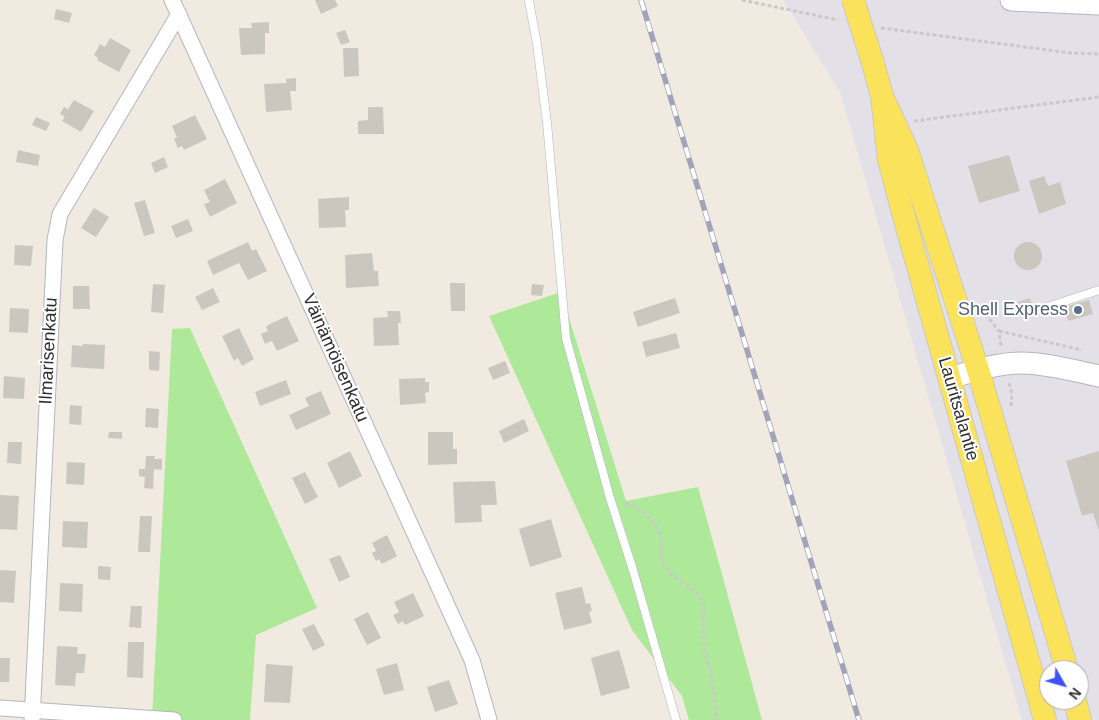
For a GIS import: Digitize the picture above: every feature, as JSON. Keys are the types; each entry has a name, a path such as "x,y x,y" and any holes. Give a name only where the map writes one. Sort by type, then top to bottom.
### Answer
{"main road":[{"name":"Lauritsalantie","path":"853,0 882,96 889,160 1045,720"},
{"path":"1010,0 1099,4"},
{"name":"Lauritsalantie","path":"882,96 907,150 978,370 1063,660"},
{"path":"950,378 1004,364 1023,363 1099,376"}],"street":[{"name":"Väinämöisenkatu","path":"172,0 472,660 489,720"},
{"name":"Ilmarisenkatu","path":"32,715 55,240 60,214 178,14"},
{"path":"0,708 32,715 174,720"}],"lane":[{"path":"529,1 537,44 547,123 566,338 610,498 633,570 676,720"},
{"path":"1041,309 1099,290"}],"path":[{"path":"742,0 839,20"},
{"path":"878,28 1071,53 1099,54"},
{"path":"914,121 1099,96"},
{"path":"1000,331 1090,352"},
{"path":"610,498 639,508 650,519 661,535 660,560 670,574 694,590 703,600 704,647 712,676 717,720"}],"shaded area":[{"path":"783,0 1099,0 1099,720 1022,720 840,92"}],"green space":[{"path":"561,292 626,501 698,487 762,720 689,720 682,696 632,630 489,316"},
{"path":"190,328 317,608 256,635 250,720 152,720 172,329"}],"building":[{"path":"315,0 335,0 338,6 321,14"},
{"path":"56,9 72,13 69,23 54,19"},
{"path":"269,22 269,33 265,33 265,54 241,55 239,28 252,28 251,23"},
{"path":"345,30 350,42 341,45 336,33"},
{"path":"110,38 131,50 119,72 97,60 98,58 94,55 100,44 105,47"},
{"path":"343,48 358,48 359,76 344,77"},
{"path":"296,78 296,91 290,91 292,110 266,112 264,84 286,83 286,79"},
{"path":"74,100 94,111 81,132 62,121 65,117 60,114 64,107 68,109"},
{"path":"368,107 383,107 384,134 358,134 358,121 368,120"},
{"path":"195,115 207,139 184,150 182,146 178,148 174,139 177,137 172,126"},
{"path":"36,117 50,123 46,131 32,125"},
{"path":"18,150 40,155 38,166 16,162"},
{"path":"1009,155 1020,191 979,203 968,166"},
{"path":"164,157 168,167 155,173 151,163"},
{"path":"1044,176 1048,186 1060,182 1066,204 1039,214 1029,181"},
{"path":"225,179 237,203 210,217 204,204 210,202 204,190"},
{"path":"349,197 349,210 345,210 346,227 319,228 318,199"},
{"path":"145,200 155,233 144,236 134,203"},
{"path":"94,208 109,217 96,237 81,228"},
{"path":"188,219 193,231 176,238 171,226"},
{"path":"248,242 252,251 256,249 267,271 248,280 239,263 213,275 207,261"},
{"path":"1028,242 1038,246 1042,256 1038,266 1028,270 1018,266 1014,256 1018,246"},
{"path":"15,245 33,246 31,266 14,265"},
{"path":"372,253 374,271 378,271 379,286 346,288 345,255"},
{"path":"450,283 465,283 465,311 451,311"},
{"path":"153,284 165,285 163,313 151,312"},
{"path":"532,284 544,285 542,296 531,295"},
{"path":"73,286 89,286 90,309 73,309"},
{"path":"213,288 220,302 202,310 195,297"},
{"path":"675,298 680,313 638,327 633,312"},
{"path":"1030,298 1032,304 1019,308 1018,302"},
{"name":"Shell Express","path":"1089,300 1093,314 1068,321 1064,307"},
{"path":"10,308 29,309 28,333 9,332"},
{"path":"387,311 400,311 401,323 398,323 399,345 374,346 373,318 388,317"},
{"path":"287,316 299,341 277,351 272,341 265,344 261,334 268,331 266,326"},
{"path":"239,328 254,359 242,366 238,358 234,361 222,336"},
{"path":"676,333 680,348 646,357 642,342"},
{"path":"83,344 105,345 104,369 71,367 72,345 83,346"},
{"path":"149,351 160,352 159,371 149,370"},
{"path":"505,361 510,373 493,380 488,368"},
{"path":"4,376 25,378 24,399 3,398"},
{"path":"425,378 425,382 429,382 429,392 425,393 426,403 400,405 399,379"},
{"path":"286,380 291,394 260,406 255,392"},
{"path":"321,391 331,414 296,430 289,415 309,406 305,398"},
{"path":"70,405 82,406 81,425 69,424"},
{"path":"146,408 159,409 158,428 145,427"},
{"path":"524,419 529,431 504,443 499,431"},
{"path":"109,432 122,432 122,439 108,438"},
{"path":"428,432 453,432 453,449 457,449 457,464 428,465"},
{"path":"8,442 22,442 21,464 7,463"},
{"path":"350,451 362,476 339,488 327,463"},
{"path":"1099,451 1099,531 1093,513 1082,516 1066,461"},
{"path":"146,456 155,456 154,459 162,459 162,470 154,469 153,489 144,488 145,477 139,476 139,469 145,469"},
{"path":"67,462 85,463 84,485 66,484"},
{"path":"305,472 318,497 305,504 292,478"},
{"path":"495,481 497,505 481,505 482,522 455,523 453,482"},
{"path":"0,495 19,496 17,530 0,529"},
{"path":"140,516 152,516 150,552 138,552"},
{"path":"551,519 562,557 530,567 519,529"},
{"path":"63,521 88,522 87,548 62,547"},
{"path":"387,535 397,556 382,564 379,559 376,561 372,553 376,551 372,543"},
{"path":"340,555 350,577 339,582 329,559"},
{"path":"98,566 111,567 110,580 98,579"},
{"path":"0,570 16,571 14,603 0,602"},
{"path":"60,583 83,584 82,612 59,611"},
{"path":"582,587 586,604 590,603 592,611 589,612 592,623 564,630 555,593"},
{"path":"413,593 424,616 405,625 403,621 398,624 393,615 399,612 394,602"},
{"path":"131,606 142,606 141,628 129,627"},
{"path":"368,612 381,638 367,645 354,619"},
{"path":"314,624 325,645 313,651 302,629"},
{"path":"128,642 144,642 143,678 127,677"},
{"path":"57,646 78,647 77,654 86,654 84,673 76,673 75,686 55,685"},
{"path":"619,650 630,688 601,696 591,658"},
{"path":"0,658 10,658 9,682 0,682"},
{"path":"397,663 404,690 384,695 376,669"},
{"path":"266,664 293,666 290,703 264,702"},
{"path":"449,680 458,704 435,712 427,687"}],"railway":[{"path":"641,0 859,720"}],"place":[{"name":"Shell Express","path":"1078,310"}]}
